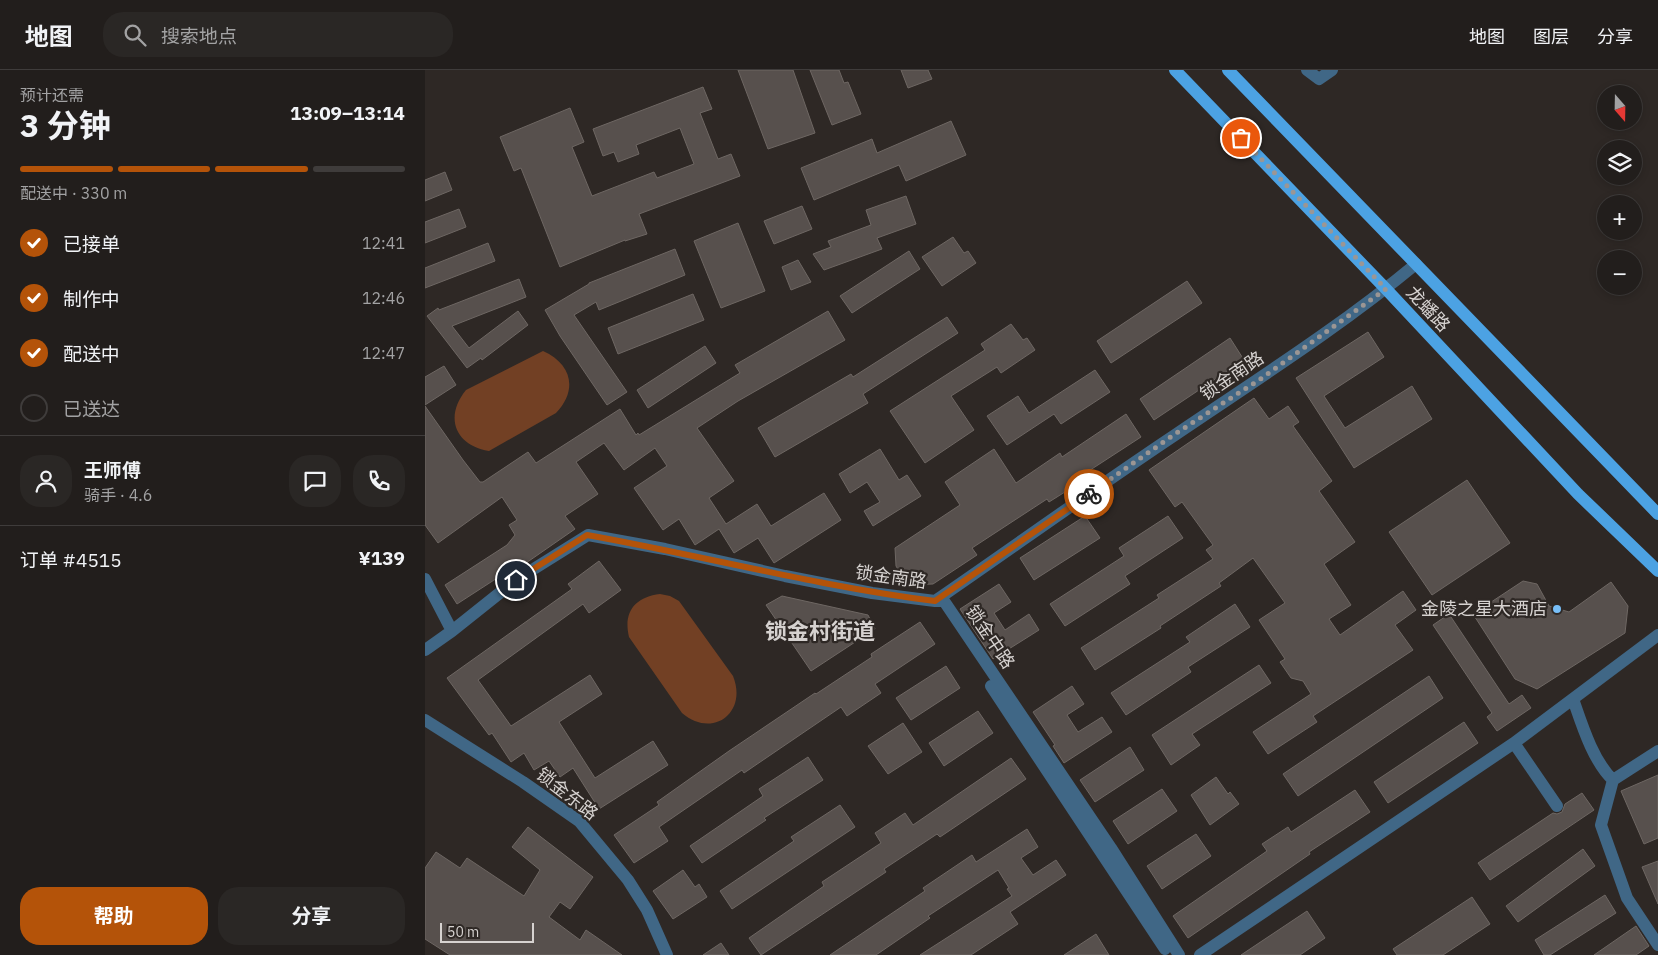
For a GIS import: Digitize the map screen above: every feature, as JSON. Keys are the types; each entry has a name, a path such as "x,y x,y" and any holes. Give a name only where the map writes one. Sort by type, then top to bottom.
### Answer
{"main road":[{"name":"龙蟠路","path":"1175,70 1386,289 1578,494 1658,570"},
{"name":"龙蟠路","path":"1228,70 1658,514"}],"street":[{"path":"1307,70 1319,78 1332,70"},
{"name":"锁金南路","path":"425,650 453,631 516,580 587,535 665,549 862,591 935,601 1175,434 1259,380 1386,289 1416,264"},
{"path":"425,579 453,631"},
{"name":"锁金中路","path":"935,601 1169,955"},
{"name":"锁金中路","path":"935,601 944,601 1111,848 1179,955"},
{"path":"1200,955 1514,743 1658,635"},
{"path":"1573,699 1584,730 1603,771 1613,780"},
{"name":"锁金东路","path":"425,720 523,782 579,821 628,880 647,910 667,955"},
{"path":"1514,743 1557,806"},
{"path":"1658,751 1613,780 1601,825 1627,898 1658,945"}],"shaded area":[{"path":"543,351 553,356 560,363 566,370 569,378 567,395 556,413 489,451 468,443 461,436 455,420 459,400 466,390"},
{"path":"660,594 670,596 679,601 733,676 736,701 731,711 724,718 715,722 705,723 693,720 682,713 629,637 628,620 633,607 644,598"}],"building":[{"path":"738,70 793,70 815,133 768,149"},
{"path":"810,70 839,70 844,83 848,82 861,114 832,125"},
{"path":"901,70 928,70 932,79 908,88"},
{"path":"703,87 712,109 700,113 718,159 731,154 740,176 639,214 647,234 625,240 560,267 521,168 514,171 500,137 570,108 584,142 572,147 592,196 654,172 657,178 694,164 680,128 636,145 639,154 618,162 614,152 603,156 593,129"},
{"path":"951,121 966,155 906,181 899,165 814,200 801,168 872,139 877,153"},
{"path":"445,172 452,190 425,201 425,180"},
{"path":"906,196 916,224 877,238 882,249 824,270 813,254 831,247 828,241 871,225 866,210"},
{"path":"802,206 812,229 774,244 764,221"},
{"path":"459,209 466,227 425,243 425,222"},
{"path":"738,223 765,291 721,308 694,241"},
{"path":"953,237 964,253 968,251 976,263 942,286 922,257"},
{"path":"488,243 495,261 425,288 425,268"},
{"path":"675,249 685,275 599,310 596,302 574,315 627,392 607,405 560,336 545,310 589,283"},
{"path":"909,251 920,269 852,313 840,296"},
{"path":"798,260 811,282 791,290 782,267"},
{"path":"519,279 526,297 452,326 469,348 518,311 528,325 482,360 481,358 467,368 427,316 438,308 439,310"},
{"path":"1187,281 1202,303 1111,363 1097,341"},
{"path":"693,294 704,320 618,354 608,328"},
{"path":"828,311 845,340 738,401 697,428 734,481 709,498 726,524 757,504 771,526 824,493 841,520 774,563 758,538 734,553 719,529 695,545 679,519 663,530 634,488 667,466 655,448 624,470 604,443 576,462 598,494 565,516 575,529 526,563 525,560 457,604 445,585 507,545 515,535 509,525 517,520 502,497 438,543 425,525 425,406 463,460 480,482 483,482 528,452 536,463 620,409 636,435 638,433 639,435 740,373 735,365"},
{"path":"947,317 958,333 863,394 868,403 775,457 758,428 851,374 853,377"},
{"path":"1011,324 1023,340 1027,338 1035,350 1001,373 997,367 951,396 974,430 925,463 890,411 985,350 981,344"},
{"path":"1368,332 1384,357 1324,396 1345,428 1412,386 1432,419 1354,468 1296,378"},
{"path":"1230,338 1244,360 1154,420 1140,399"},
{"path":"705,346 716,363 648,408 637,390"},
{"path":"444,366 456,385 425,405 425,377"},
{"path":"1095,370 1110,392 1061,424 1054,414 1007,445 987,416 1018,396 1029,413"},
{"path":"1254,398 1269,419 1288,406 1299,422 1293,426 1332,481 1319,491 1355,542 1324,564 1351,605 1329,619 1340,635 1403,591 1416,610 1395,625 1413,650 1313,716 1317,722 1268,754 1253,732 1311,694 1303,681 1291,678 1280,662 1285,659 1259,620 1285,603 1253,558 1219,583 1221,586 1160,626 1161,628 1095,670 1081,648 1159,598 1157,595 1213,559 1206,550 1213,545 1182,502 1175,507 1149,470"},
{"path":"1126,414 1141,437 1081,476 1084,480 1049,502 1047,499 972,548 977,555 933,584 907,585 896,566 895,548 960,505 945,482 994,449 1016,483 1060,453 1062,457"},
{"path":"880,449 899,480 907,475 921,496 873,526 864,511 880,502 867,482 850,493 839,474"},
{"path":"1467,480 1510,543 1432,595 1389,532"},
{"path":"1085,516 1100,538 1034,580 1020,558"},
{"path":"1168,516 1183,538 1125,576 1130,584 1065,626 1050,604 1124,556 1119,548"},
{"path":"599,561 621,590 589,613 583,604 478,680 511,726 590,675 602,694 559,722 595,778 653,741 668,765 599,809 573,768 560,777 549,761 534,770 524,753 511,762 492,733 489,735 447,678 572,589 568,584"},
{"path":"1523,581 1537,584 1549,606 1569,612 1611,582 1628,606 1625,633 1537,689 1515,679 1473,614"},
{"path":"999,584 1011,602 994,613 1005,630 1029,614 1039,630 993,659 960,609"},
{"path":"782,596 868,615 875,629 811,671 766,605"},
{"path":"1235,604 1250,627 1188,667 1191,672 1126,715 1111,693 1190,642 1186,637"},
{"path":"1449,614 1509,704 1522,695 1531,708 1497,731 1487,717 1492,713 1433,625"},
{"path":"920,622 935,644 875,684 881,693 847,716 841,707 744,773 742,770 659,827 668,841 634,863 614,835 659,805 657,802 729,751 872,657 871,654"},
{"path":"1259,665 1271,683 1192,734 1200,745 1171,765 1152,735"},
{"path":"946,666 960,688 911,720 896,698"},
{"path":"1429,676 1443,698 1298,796 1283,774"},
{"path":"1072,686 1084,704 1067,715 1078,732 1102,717 1112,732 1064,763 1053,746 1055,745 1033,712"},
{"path":"978,711 993,733 944,766 929,743"},
{"path":"1464,722 1478,743 1388,803 1374,782"},
{"path":"903,723 922,752 888,774 868,746"},
{"path":"1130,747 1144,770 1095,802 1080,780"},
{"path":"808,757 823,780 764,818 766,820 702,863 690,846 763,796 759,789"},
{"path":"1011,758 1026,779 940,837 937,834 884,869 886,872 761,955 749,938 824,886 822,882 881,843 875,833 905,813 913,825"},
{"path":"1658,775 1658,838 1644,844 1621,791"},
{"path":"1216,777 1228,794 1230,792 1239,804 1210,825 1191,795"},
{"path":"1162,789 1177,811 1128,844 1113,821"},
{"path":"1355,790 1370,812 1309,852 1310,854 1188,938 1173,916 1267,851 1262,844 1288,827 1291,832"},
{"path":"1582,793 1594,810 1490,880 1478,863 1553,813 1562,812 1565,804"},
{"path":"840,805 855,827 732,909 720,891 794,841 791,837"},
{"path":"528,827 593,877 570,909 560,902 549,917 580,940 586,930 622,955 450,955 425,939 425,868 436,852 460,868 467,858 524,896 540,870 512,847"},
{"path":"1027,829 1038,847 1021,858 1033,875 1056,860 1066,875 1010,912 1018,924 971,955 920,955 1012,896 998,870 928,916 930,918 876,955 830,955 925,891 923,888 972,855 976,862"},
{"path":"1196,834 1211,856 1162,889 1147,866"},
{"path":"1583,849 1595,866 1518,922 1506,906"},
{"path":"1658,861 1658,904 1642,867"},
{"path":"683,870 695,887 699,884 707,897 673,919 653,891"},
{"path":"1605,895 1616,913 1550,955 1544,955 1535,940"},
{"path":"1472,897 1490,924 1443,955 1397,955 1393,949"},
{"path":"1307,911 1325,938 1300,955 1241,955"},
{"path":"1636,926 1649,946 1636,955 1594,955"},
{"path":"1096,934 1109,955 1064,955"},
{"path":"721,943 729,955 703,955"}],"way so far":[{"path":"1089,494 1175,434 1259,380 1386,289 1241,138"}],"place":[{"name":"金陵之星大酒店","path":"1557,609"}],"district":[{"name":"锁金村街道","path":"820,631"}],"route":[{"path":"516,580 587,535 665,549 854,590 935,601 1089,494"}]}
